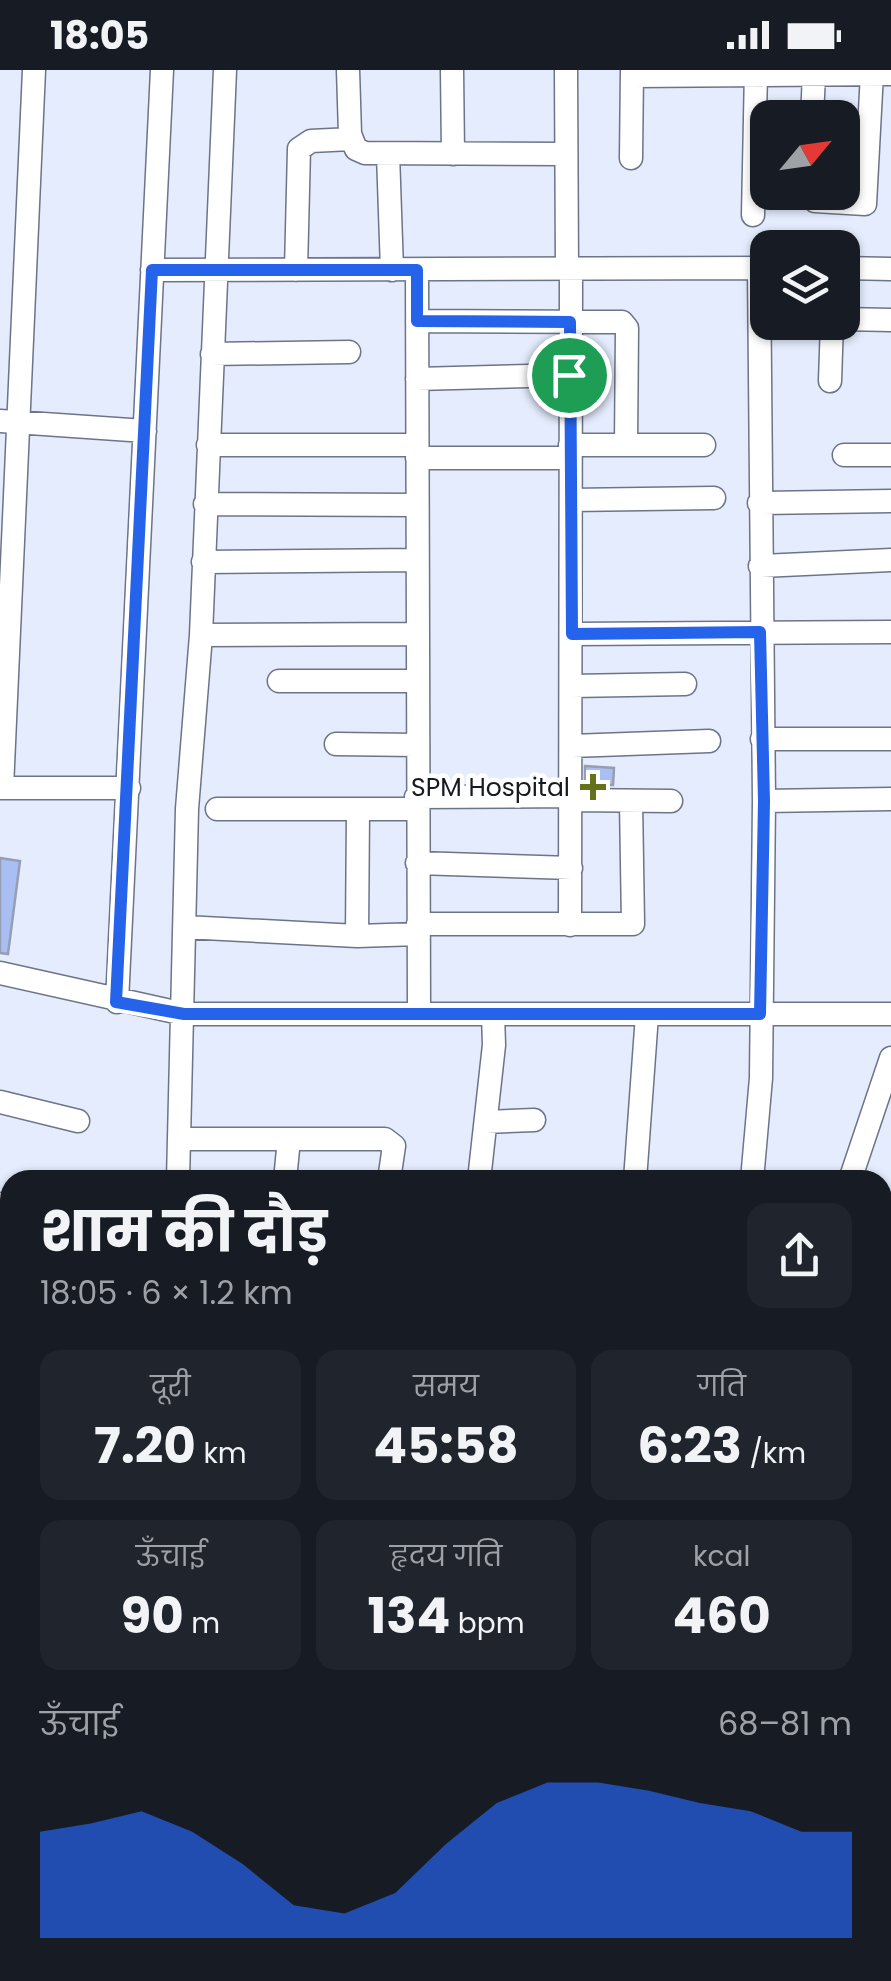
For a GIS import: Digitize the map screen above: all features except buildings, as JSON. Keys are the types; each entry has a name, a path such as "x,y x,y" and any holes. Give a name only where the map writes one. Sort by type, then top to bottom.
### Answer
{"street":[{"path":"34,70 10,422 1,788 129,788"},
{"path":"116,1002 162,70"},
{"path":"178,1170 187,809 201,635 225,70"},
{"path":"348,70 351,139 365,153 566,154"},
{"path":"452,70 452,154"},
{"path":"566,70 572,634 570,924"},
{"path":"631,158 632,73 882,73 865,204 860,204"},
{"path":"753,215 756,73"},
{"path":"813,100 814,74"},
{"path":"296,270 299,149 311,141 351,139"},
{"path":"388,154 392,270"},
{"path":"152,270 750,268"},
{"path":"860,268 891,269"},
{"path":"417,270 419,1013"},
{"path":"860,319 891,320"},
{"path":"417,321 622,322 627,328 626,445"},
{"path":"753,1170 760,1078 764,801 759,503 763,340"},
{"path":"830,381 831,340"},
{"path":"212,354 350,352"},
{"path":"417,379 569,375"},
{"path":"10,422 145,431"},
{"path":"208,445 570,452 626,445 704,444"},
{"path":"844,456 891,455"},
{"path":"571,500 714,498"},
{"path":"759,503 891,501"},
{"path":"205,504 416,505"},
{"path":"203,562 416,560"},
{"path":"760,566 891,560"},
{"path":"572,634 891,632"},
{"path":"201,635 415,634"},
{"path":"279,681 418,681"},
{"path":"572,686 685,684"},
{"path":"762,739 891,739"},
{"path":"572,746 709,741"},
{"path":"336,744 417,746"},
{"path":"216,809 358,808 572,798 671,801"},
{"path":"764,801 891,799"},
{"path":"185,927 357,936 418,929 633,924 631,800"},
{"path":"357,936 358,808"},
{"path":"417,863 572,868"},
{"path":"0,973 116,1002 184,1014 891,1014"},
{"path":"480,1170 494,1045 492,1014"},
{"path":"636,1170 647,1015"},
{"path":"853,1170 891,1058"},
{"path":"0,1102 78,1121"},
{"path":"486,1122 534,1120"},
{"path":"286,1170 290,1139"},
{"path":"179,1140 386,1139 394,1146 391,1170"}],"place":[{"name":"SPM Hospital","path":"593,787"}],"route":[{"path":"152,270 417,270 417,321 570,322 569,375 572,634 760,632 764,801 760,1014 184,1014 116,1002 152,270"}]}
